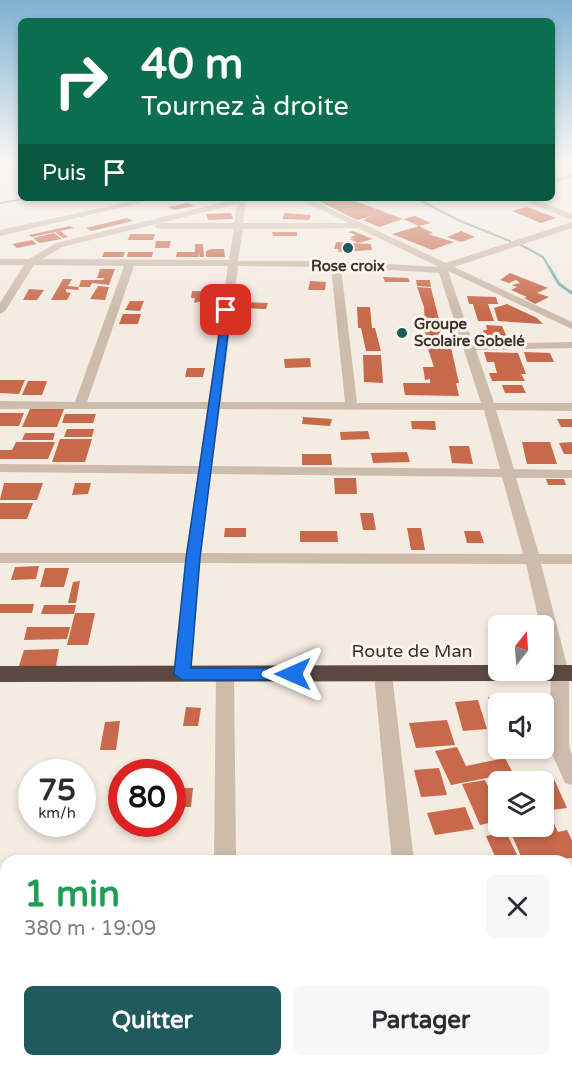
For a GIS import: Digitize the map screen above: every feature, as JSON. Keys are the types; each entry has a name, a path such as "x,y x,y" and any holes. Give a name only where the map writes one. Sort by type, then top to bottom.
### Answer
{"highway":[{"name":"Route de Man","path":"0,674 566,673"}],"street":[{"path":"0,232 85,214"},
{"path":"0,311 31,262 59,245 74,239 185,214"},
{"path":"182,674 193,558 238,226 242,214"},
{"path":"334,214 572,326"},
{"path":"0,262 336,264 445,268 572,225"},
{"path":"134,226 360,226"},
{"path":"80,405 130,263"},
{"path":"336,264 351,405"},
{"path":"445,268 489,406 566,673 559,747 572,777"},
{"path":"470,346 572,345"},
{"path":"0,405 572,407"},
{"path":"0,468 205,472 572,474"},
{"path":"0,558 572,559"},
{"path":"225,674 225,855"},
{"path":"383,674 402,855"}],"building":[{"path":"206,214 231,214 233,219 208,220"},
{"path":"285,214 311,215 309,220 282,219"},
{"path":"344,214 389,214 403,219 379,227 363,220 372,216 357,220"},
{"path":"519,214 545,214 556,218 541,223"},
{"path":"415,216 431,223 419,226 403,219"},
{"path":"127,218 133,221 91,231 86,228"},
{"path":"70,226 74,228 60,231 68,237 63,238 55,232 32,237 29,235"},
{"path":"419,226 433,233 428,234 454,242 432,250 392,234"},
{"path":"353,231 373,239 358,243 349,239 354,239 350,237 356,235 348,232"},
{"path":"461,231 475,237 461,242 447,237"},
{"path":"272,232 297,232 297,236 273,236"},
{"path":"54,233 62,239 39,243 33,238"},
{"path":"130,234 155,234 153,240 128,240"},
{"path":"32,240 37,244 17,248 12,244"},
{"path":"156,241 171,241 169,248 155,248"},
{"path":"336,242 371,244 372,250 339,252 338,249 334,249"},
{"path":"195,244 203,244 204,257 199,257 200,252 198,257 176,257 177,252 195,252"},
{"path":"224,249 225,257 206,257 206,251"},
{"path":"104,252 125,252 123,257 102,257"},
{"path":"128,252 153,252 152,257 127,257"},
{"path":"100,269 115,269 109,285 92,283 90,287 79,287 81,280 103,280 104,278 97,278"},
{"path":"510,273 548,288 537,293 549,297 535,304 524,298 527,297 511,290 517,287 512,285 520,283 516,280 509,283 500,280"},
{"path":"383,277 408,278 410,282 385,282"},
{"path":"63,279 72,279 68,286 79,287 78,290 66,289 66,292 71,293 67,300 51,300"},
{"path":"416,280 430,280 431,287 417,286"},
{"path":"310,281 326,282 325,290 308,290"},
{"path":"98,286 109,287 105,300 90,299"},
{"path":"417,287 431,288 445,343 450,343 459,383 456,383 459,396 405,395 403,383 430,383 430,379 425,380 423,367 434,367 426,343 424,307"},
{"path":"29,289 44,290 37,300 23,300"},
{"path":"192,291 208,291 209,299 194,303 195,298 191,298"},
{"path":"467,296 496,297 498,304 488,304 494,321 478,321 473,304 469,304"},
{"path":"130,301 144,301 140,311 125,310"},
{"path":"245,302 268,303 266,309 243,308"},
{"path":"507,304 537,318 543,324 498,321 494,308"},
{"path":"357,307 370,307 372,328 375,328 381,351 366,351 361,328 358,328"},
{"path":"123,314 141,314 138,324 119,324"},
{"path":"486,325 502,326 509,342 501,342 499,337 484,336 483,330 487,330"},
{"path":"484,352 518,353 526,374 521,374 525,381 492,381 489,373 497,373 494,362 487,362"},
{"path":"524,352 550,353 554,362 527,362"},
{"path":"363,355 381,355 383,383 364,382"},
{"path":"310,358 311,367 285,368 284,359"},
{"path":"187,368 205,368 203,377 185,377"},
{"path":"0,380 25,380 19,394 0,393"},
{"path":"28,381 47,381 42,395 22,395"},
{"path":"502,385 522,385 526,393 505,393"},
{"path":"30,409 64,409 57,427 22,427"},
{"path":"0,413 24,413 19,426 0,426"},
{"path":"65,414 96,414 93,423 62,423"},
{"path":"303,417 332,419 330,426 302,424"},
{"path":"557,419 572,419 572,427 561,427"},
{"path":"411,421 435,421 436,430 412,429"},
{"path":"67,429 94,429 92,437 64,437"},
{"path":"368,431 370,439 341,440 340,432"},
{"path":"25,433 55,433 53,440 22,440"},
{"path":"60,439 92,439 85,462 52,462"},
{"path":"16,442 55,442 48,459 0,459 0,450 12,450"},
{"path":"522,442 550,442 557,464 527,464"},
{"path":"572,442 572,454 564,454 559,443"},
{"path":"449,446 469,446 473,464 452,463"},
{"path":"407,452 410,462 373,463 371,453"},
{"path":"302,454 331,454 332,465 302,465"},
{"path":"334,478 356,478 357,494 335,494"},
{"path":"546,479 564,479 566,485 548,485"},
{"path":"4,483 43,483 37,500 0,500"},
{"path":"75,483 91,483 88,494 72,495"},
{"path":"0,503 33,503 27,519 0,519"},
{"path":"360,513 373,513 376,530 363,530"},
{"path":"225,528 246,528 246,537 224,537"},
{"path":"407,528 421,528 425,550 411,550"},
{"path":"300,531 337,531 338,542 300,542"},
{"path":"464,531 480,531 484,543 467,543"},
{"path":"39,566 36,579 11,580 15,567"},
{"path":"45,568 69,568 64,587 40,587"},
{"path":"80,581 76,603 68,603 73,582"},
{"path":"0,604 34,604 32,613 0,613"},
{"path":"44,605 76,605 74,614 41,614"},
{"path":"75,613 95,613 88,645 67,645"},
{"path":"27,627 70,627 67,639 24,640"},
{"path":"59,649 56,666 19,666 24,650"},
{"path":"478,700 487,729 463,731 455,702"},
{"path":"186,707 201,708 198,726 183,726"},
{"path":"447,720 455,745 416,748 409,723"},
{"path":"120,721 116,750 100,750 105,722"},
{"path":"457,747 466,766 506,759 512,771 488,771 488,778 451,785 435,751"},
{"path":"439,768 447,795 421,797 414,770"},
{"path":"554,779 567,808 554,810"},
{"path":"485,780 488,786 488,823 480,825 462,784"},
{"path":"186,788 193,788 191,807 186,807"},
{"path":"465,807 474,829 435,835 427,813"},
{"path":"554,824 558,832 567,830 572,840 572,855 520,855 513,837 554,837"},
{"path":"486,836 508,837 517,855 494,855"}],"waterway":[{"path":"446,214 510,241"},
{"path":"521,245 543,257 550,269"},
{"path":"549,267 559,284 572,293"}],"place":[{"name":"Rose croix","path":"348,248"},
{"name":"Groupe Scolaire Gobelé","path":"402,333"}],"route":[{"path":"226,310 193,558 182,674 293,674"}]}
